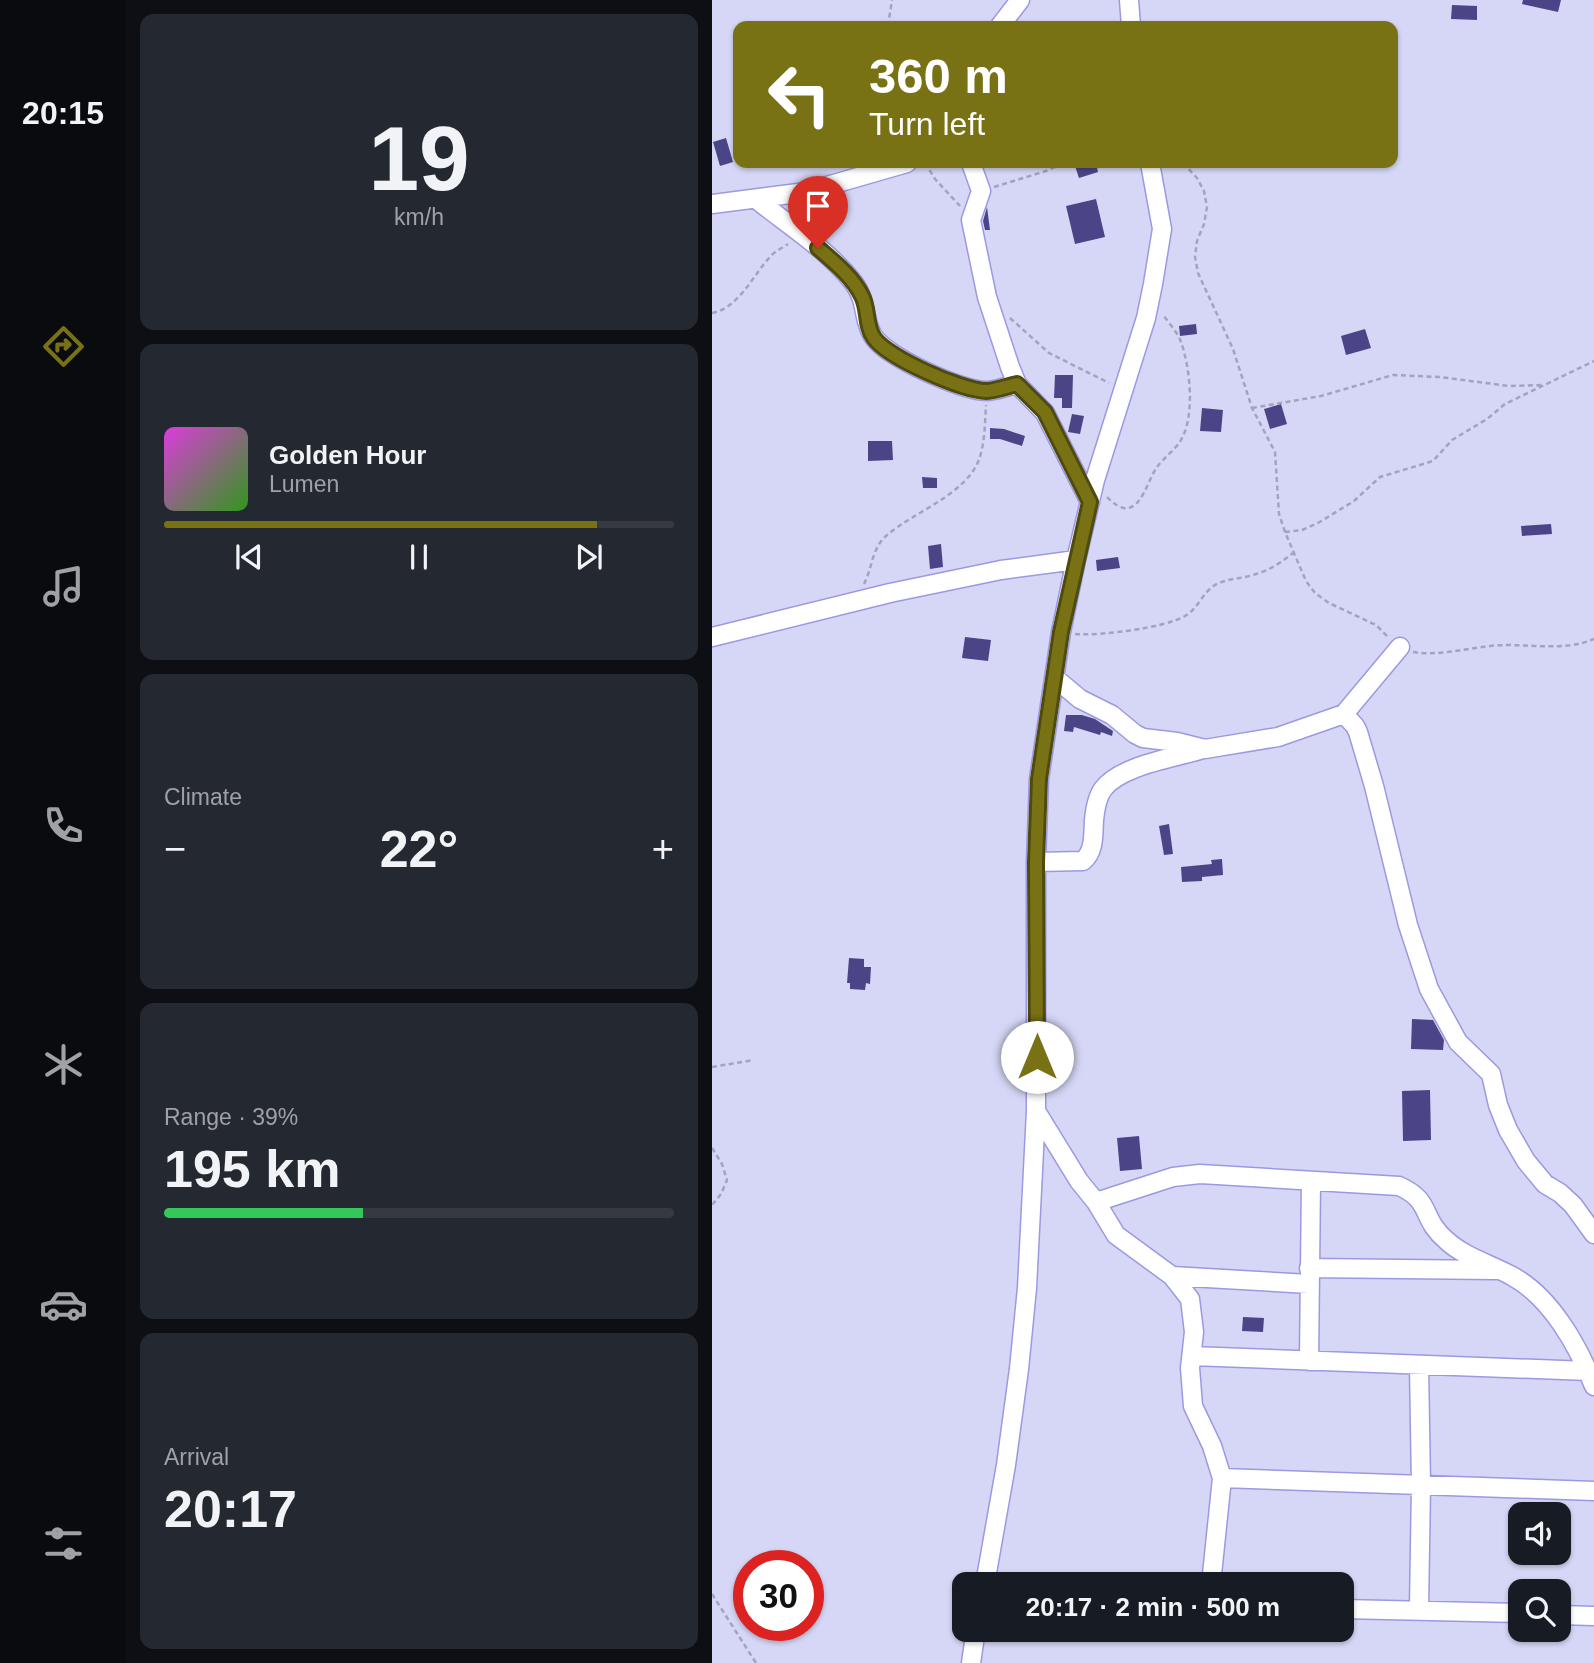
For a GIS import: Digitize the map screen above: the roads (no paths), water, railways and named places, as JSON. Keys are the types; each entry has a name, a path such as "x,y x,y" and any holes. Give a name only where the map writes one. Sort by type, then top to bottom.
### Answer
{"street":[{"path":"1004,21 1020,0"},
{"path":"1129,0 1131,21"},
{"path":"712,204 806,192 890,168"},
{"path":"973,168 981,191 970,220 987,297 1017,384 1045,412 1090,502"},
{"path":"987,1572 1006,1465 1027,1288 1036,1111 1036,862 1039,779 1061,632 1076,560 1095,480 1146,318 1162,229 1151,168"},
{"path":"756,199 804,237 852,281 863,298 869,328 874,338 888,352 968,387 987,391 1017,384"},
{"path":"712,637 1001,570 1076,560"},
{"path":"1036,862 1083,862 1090,852 1098,797 1103,789 1121,774 1205,748 1278,737 1344,714 1400,647"},
{"path":"1055,678 1080,699 1112,715 1143,738 1205,748"},
{"path":"1344,714 1358,732 1408,925 1429,989 1458,1042 1491,1074 1498,1105 1508,1130 1526,1161 1545,1184 1560,1193 1572,1205 1594,1234"},
{"path":"1036,1111 1116,1235 1172,1276 1190,1299 1194,1332 1190,1379 1193,1406 1212,1446 1222,1478 1213,1572"},
{"path":"1096,1202 1173,1177 1200,1174 1399,1186 1414,1193 1422,1201 1427,1219 1434,1230 1455,1248 1515,1278 1539,1297 1562,1326 1591,1378"},
{"path":"1309,1362 1311,1181"},
{"path":"1172,1276 1309,1276 1500,1270"},
{"path":"1192,1356 1418,1365 1591,1378"},
{"path":"1418,1365 1421,1485 1419,1609"},
{"path":"1222,1478 1594,1490"},
{"path":"1354,1609 1508,1613"},
{"path":"1571,1615 1594,1616"},
{"path":"971,1663 974,1642"}]}
